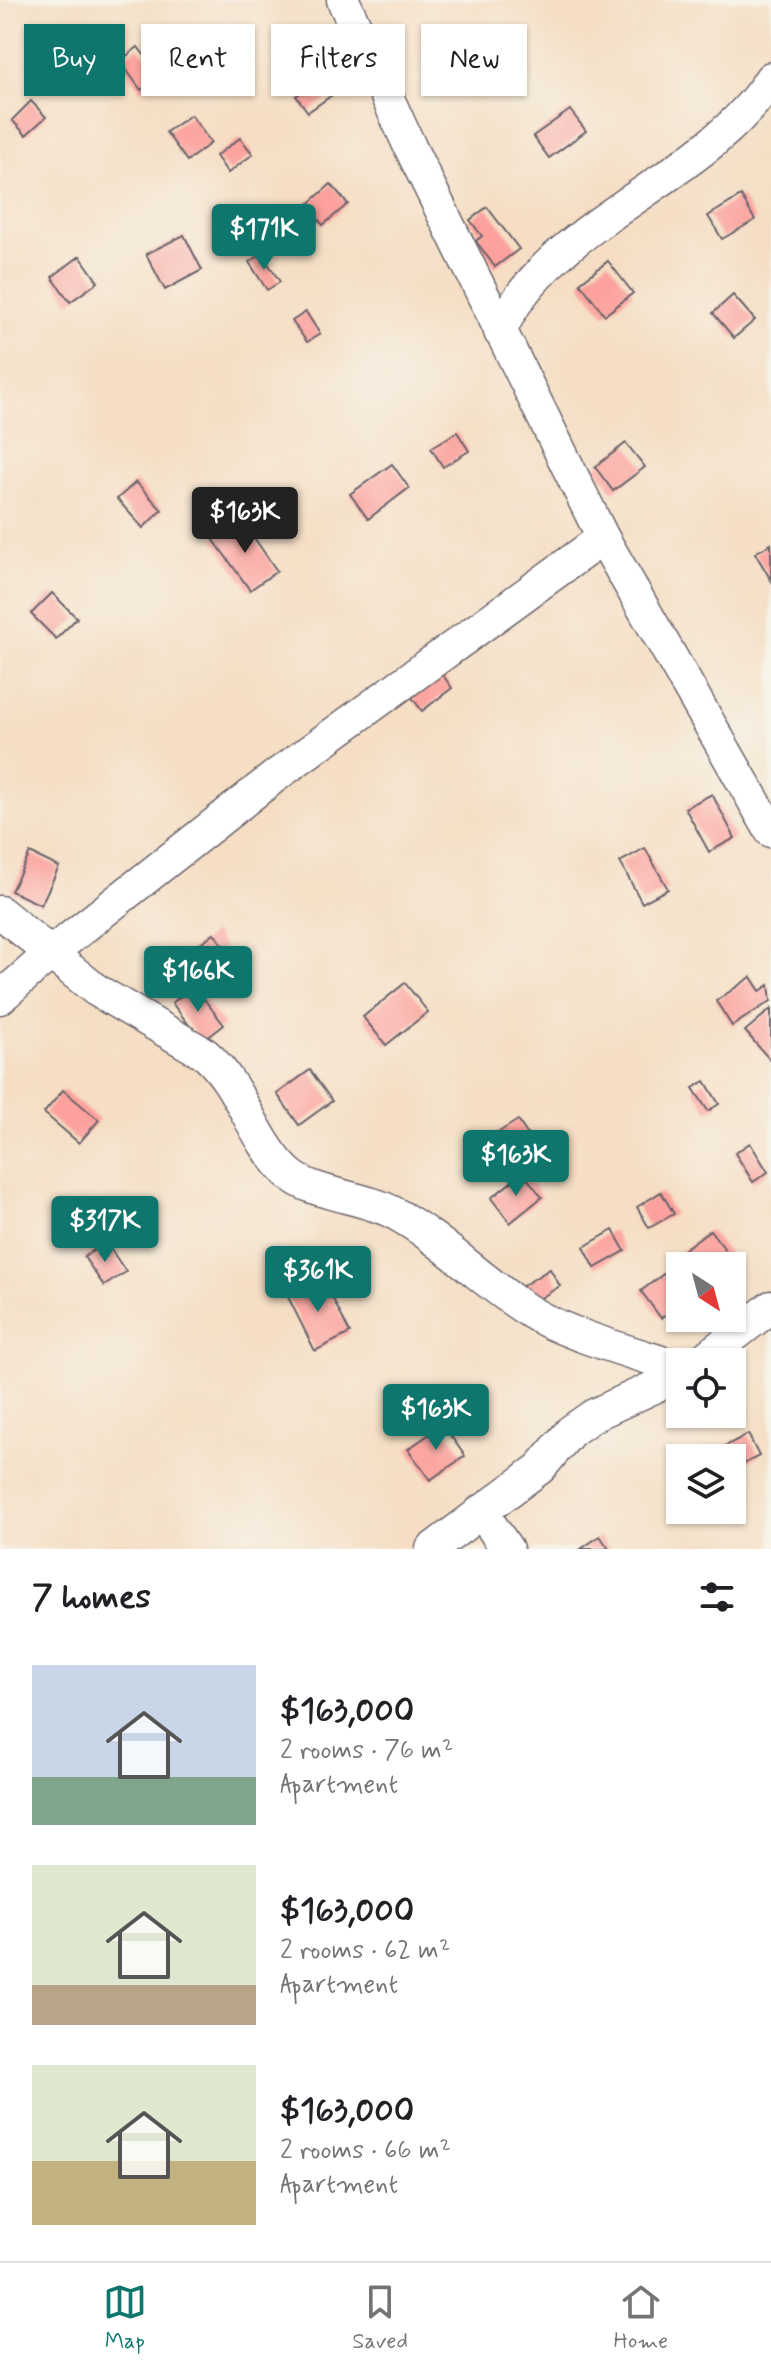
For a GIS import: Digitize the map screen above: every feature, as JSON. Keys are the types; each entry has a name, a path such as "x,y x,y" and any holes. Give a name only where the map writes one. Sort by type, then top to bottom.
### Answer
{"street":[{"path":"343,0 500,332 603,538 771,831"},
{"path":"500,332 511,307 558,257 731,128 771,78"},
{"path":"0,998 51,953 274,777 603,538"},
{"path":"0,912 96,990 205,1054 219,1067 272,1155 304,1184 368,1200 397,1214 533,1314 666,1363"},
{"path":"722,1348 767,1319"},
{"path":"432,1549 540,1468 571,1431 594,1415 666,1382"},
{"path":"481,1511 507,1549"}],"building":[{"path":"138,47 141,51 141,90 125,68 125,57"},
{"path":"296,96 331,96 308,112"},
{"path":"31,101 46,117 26,135 12,120"},
{"path":"570,110 586,131 549,158 533,136"},
{"path":"191,115 211,143 187,161 166,132"},
{"path":"240,138 253,154 228,173 216,156"},
{"path":"331,184 348,204 323,225 306,206"},
{"path":"741,196 755,220 722,239 708,216"},
{"path":"487,207 519,249 495,267 476,241 482,236 470,220"},
{"path":"184,235 202,270 165,290 146,254"},
{"path":"262,254 280,282 267,290 249,262"},
{"path":"80,256 98,282 70,302 52,277"},
{"path":"608,261 633,293 605,315 580,283"},
{"path":"733,295 755,320 734,338 713,313"},
{"path":"306,312 320,334 307,342 292,321"},
{"path":"457,432 469,451 443,467 431,448"},
{"path":"626,443 645,467 613,491 595,467"},
{"path":"392,464 409,488 368,519 350,494"},
{"path":"136,482 162,510 143,528 117,499"},
{"path":"241,519 277,571 250,590 213,539"},
{"path":"771,544 771,580 755,553"},
{"path":"52,593 77,618 56,639 31,614"},
{"path":"437,667 452,688 422,711 406,689"},
{"path":"712,794 735,838 709,852 685,808"},
{"path":"645,848 668,889 642,903 620,862"},
{"path":"30,853 59,867 41,905 11,891"},
{"path":"214,933 227,951 194,976 181,958"},
{"path":"751,977 760,991 769,985 771,1001 732,1026 716,1001"},
{"path":"405,983 428,1012 386,1045 363,1017"},
{"path":"194,986 224,1025 202,1042 172,1003"},
{"path":"771,1009 771,1061 745,1031"},
{"path":"310,1070 332,1101 299,1125 277,1094"},
{"path":"705,1081 719,1104 708,1111 693,1088"},
{"path":"63,1090 99,1120 79,1143 44,1113"},
{"path":"518,1120 538,1151 502,1173 483,1142"},
{"path":"750,1143 768,1172 753,1182 735,1153"},
{"path":"523,1173 542,1197 510,1223 491,1198"},
{"path":"661,1192 674,1214 649,1228 637,1207"},
{"path":"613,1230 625,1251 595,1268 584,1247"},
{"path":"710,1230 727,1252 680,1252"},
{"path":"106,1242 126,1272 104,1286 84,1257"},
{"path":"550,1269 560,1286 531,1304 521,1287"},
{"path":"666,1272 666,1314 661,1318 641,1291"},
{"path":"322,1277 350,1333 315,1351 287,1295"},
{"path":"443,1425 465,1456 430,1480 408,1449"},
{"path":"748,1434 759,1456 746,1463 746,1444 729,1444"},
{"path":"600,1536 609,1549 581,1549"}]}
